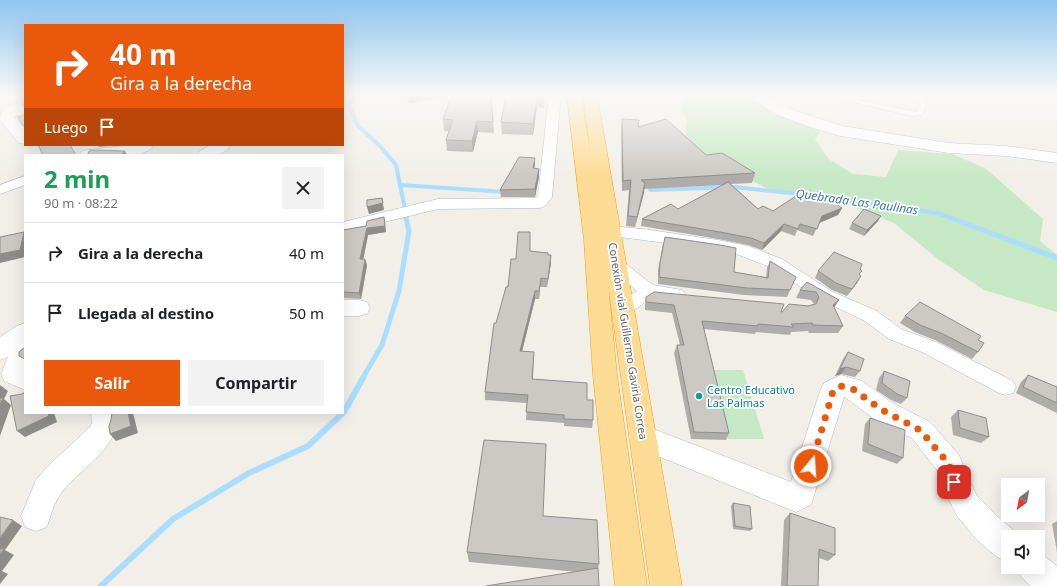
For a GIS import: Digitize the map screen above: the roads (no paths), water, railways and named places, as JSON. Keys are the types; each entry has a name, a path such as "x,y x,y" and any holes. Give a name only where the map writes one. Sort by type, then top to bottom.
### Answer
{"highway":[{"name":"Conexión vial Guillermo Gaviria Correa","path":"578,122 594,240 605,375 631,586"},
{"name":"Conexión vial Guillermo Gaviria Correa","path":"594,122 666,586"}],"street":[{"path":"10,122 24,139"},
{"path":"347,225 438,204 540,202 545,197 552,122"},
{"path":"812,122 840,131 949,148 1006,151 1057,158"},
{"path":"103,154 134,152 143,146"},
{"path":"208,154 221,146"},
{"path":"0,190 24,180"},
{"path":"610,231 643,234 718,245 742,250 776,263 825,295 871,316 895,334 929,346 1006,387"},
{"path":"616,265 649,291 689,296"},
{"path":"622,308 649,291"},
{"path":"0,350 24,333"},
{"path":"24,351 13,374 24,380"},
{"path":"643,436 796,498 801,495 833,391 841,386 853,389 882,410 920,430 949,464 954,482 967,506 987,528 1001,540"},
{"path":"36,516 46,490 58,476 100,435 106,423 104,414"},
{"path":"1041,574 1056,586"}],"waterway":[{"path":"356,122 358,126 380,146 396,165 400,185"},
{"name":"Quebrada Las Paulinas","path":"400,185 506,192"},
{"path":"400,185 407,219"},
{"name":"Quebrada Las Paulinas","path":"650,190 734,187 838,198 937,213 954,219"},
{"path":"362,379 382,345 399,291 409,231 406,218"},
{"name":"Quebrada Las Paulinas","path":"951,218 1057,258"},
{"path":"344,412 363,378"},
{"path":"101,586 173,519 249,473 308,446 342,414"}],"place":[{"name":"Centro Educativo Las Palmas","path":"699,396"}]}
